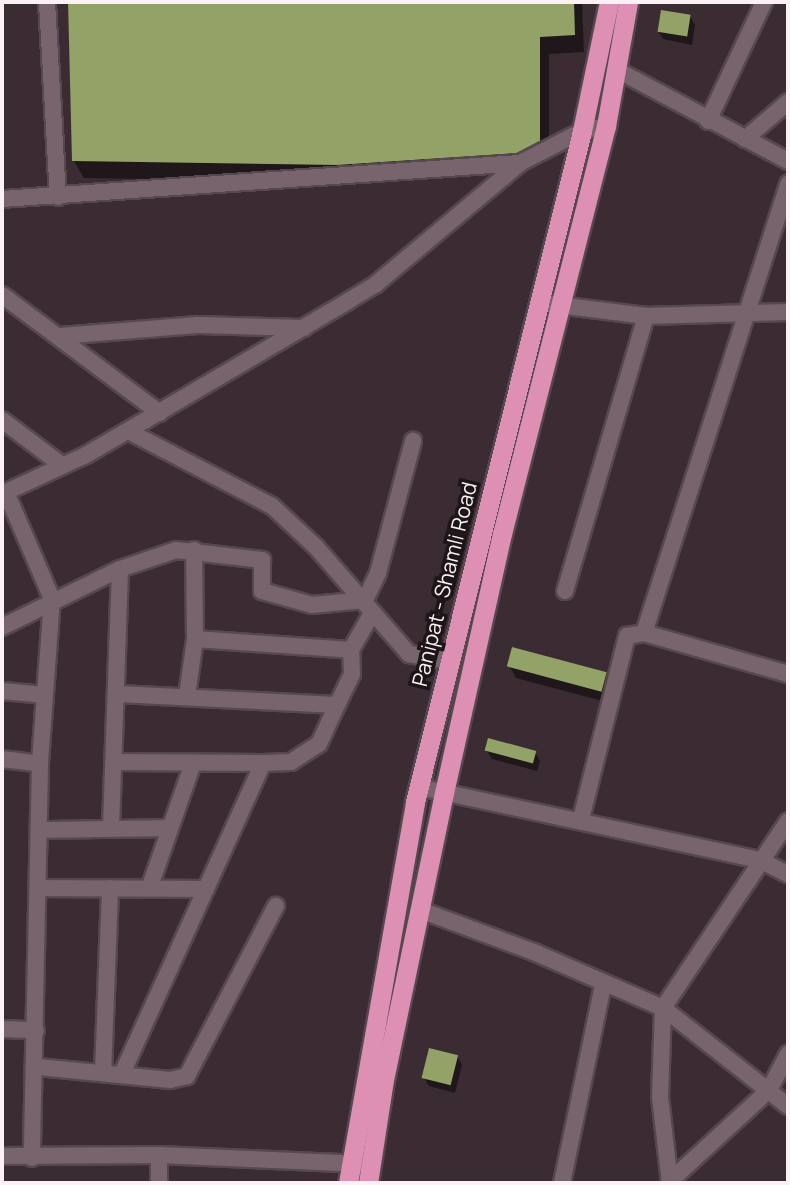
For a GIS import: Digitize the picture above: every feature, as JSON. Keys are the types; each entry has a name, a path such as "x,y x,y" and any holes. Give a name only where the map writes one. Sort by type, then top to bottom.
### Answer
{"highway":[{"name":"Panipat - Shamli Road","path":"363,1170 419,787 448,661 582,131 609,2"},
{"name":"Panipat - Shamli Road","path":"348,1183 363,1170 422,911 444,793 502,534 606,126 628,2"}],"street":[{"path":"47,2 58,197"},
{"path":"708,121 764,2"},
{"path":"617,70 788,162"},
{"path":"745,139 788,102"},
{"path":"32,1158 38,1067 36,1030 40,764 52,600 4,493 63,466 128,431 304,328 376,284 520,163 582,131 606,126"},
{"path":"2,199 520,163"},
{"path":"644,634 747,313 782,227 788,184"},
{"path":"2,295 61,336 160,413"},
{"path":"539,302 646,316 788,312"},
{"path":"565,592 646,316"},
{"path":"61,336 198,325 304,328"},
{"path":"2,420 63,466"},
{"path":"128,431 272,506 409,654 448,661"},
{"path":"114,762 291,762 319,744 352,674 351,650 368,608 414,441"},
{"path":"2,627 52,600 120,569 176,550 262,560 263,592 319,606 368,608"},
{"path":"187,696 195,639 194,550"},
{"path":"111,827 119,694 120,569"},
{"path":"581,820 625,638 644,634 788,674"},
{"path":"195,639 351,650"},
{"path":"2,691 45,695"},
{"path":"119,694 337,705"},
{"path":"2,759 40,764"},
{"path":"150,886 167,828 193,763"},
{"path":"122,1074 263,763"},
{"path":"419,787 760,860 788,874"},
{"path":"670,1182 660,1097 663,1009 788,821"},
{"path":"40,830 167,828"},
{"path":"38,888 150,886 206,889"},
{"path":"103,1073 110,888"},
{"path":"38,1067 170,1080 193,1072 276,906"},
{"path":"422,911 534,952 603,985 663,1009 788,1106"},
{"path":"562,1183 603,985"},
{"path":"2,1029 36,1030"},
{"path":"670,1182 769,1090 788,1054"},
{"path":"159,1155 159,1183"},
{"path":"2,1156 32,1158 159,1155 363,1170"}],"building":[{"path":"68,2 574,2 575,35 540,37 540,141 517,153 337,165 72,161"},
{"path":"661,10 691,15 687,36 658,32"},
{"path":"512,647 607,672 601,692 507,666"},
{"path":"488,738 536,751 533,763 485,751"},
{"path":"429,1048 458,1055 451,1085 422,1078"}]}
